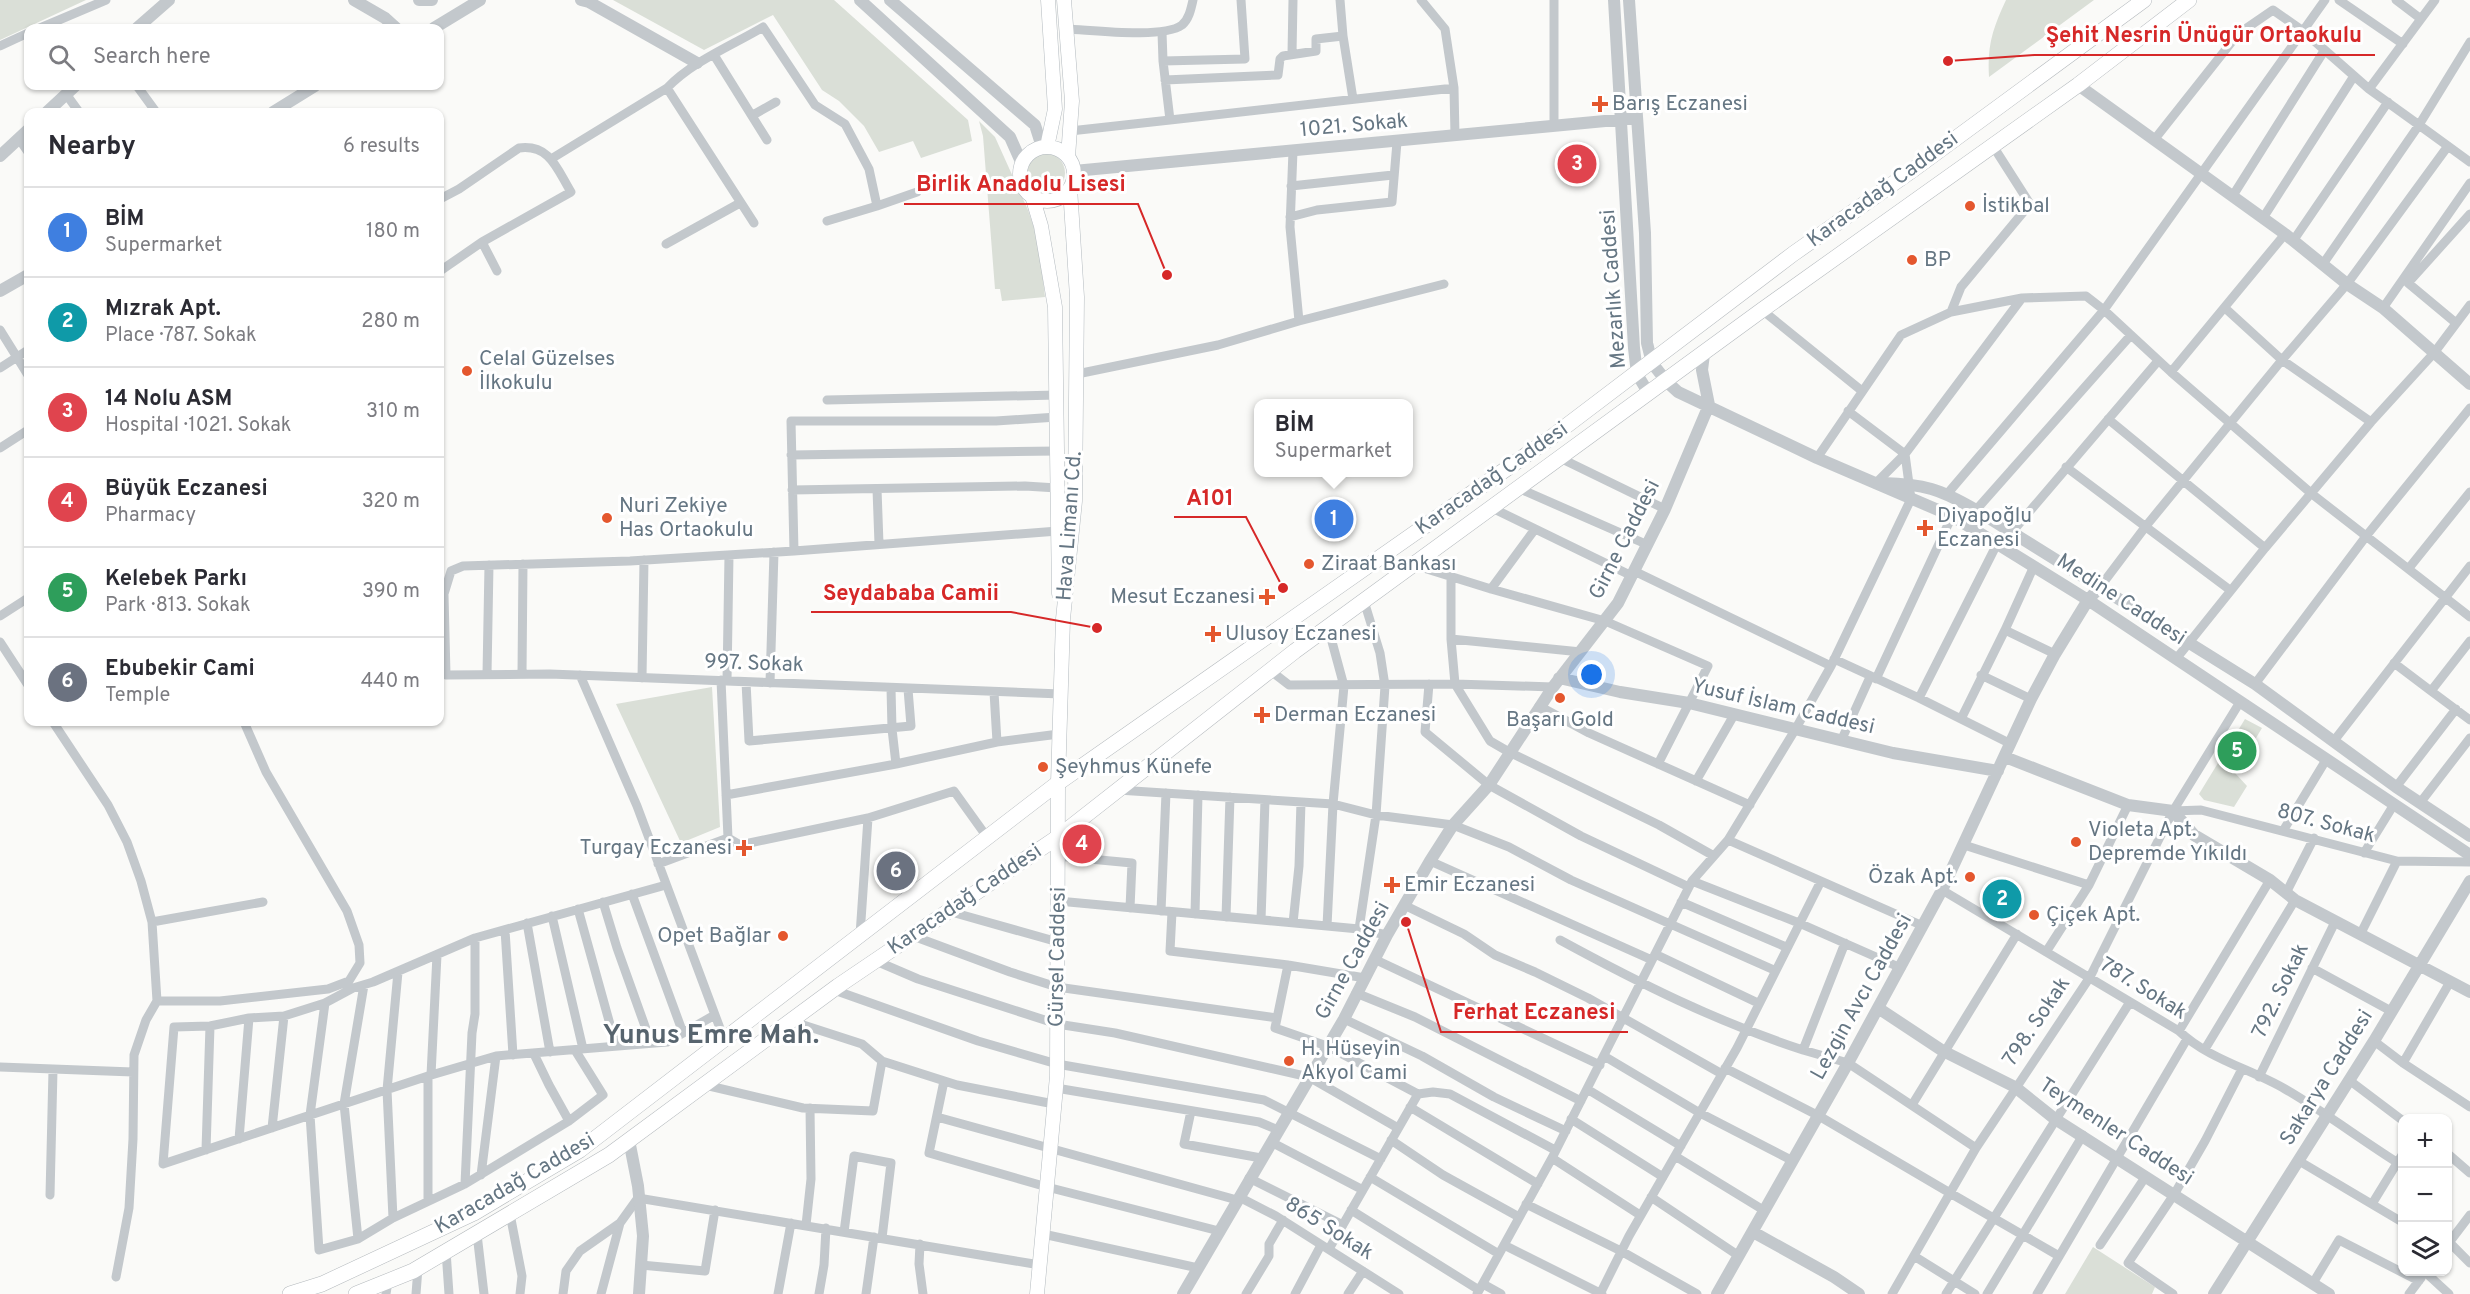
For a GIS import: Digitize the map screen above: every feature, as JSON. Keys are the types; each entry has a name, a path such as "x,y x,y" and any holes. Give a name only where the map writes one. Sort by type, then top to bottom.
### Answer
{"highway":[{"name":"Karacadağ Caddesi","path":"290,1294 322,1284 474,1213 580,1150 1058,783 1467,497 1652,363 1725,304 1793,254 1914,169 2144,0"},
{"name":"Karacadağ Caddesi","path":"356,1294 387,1288 609,1155 834,990 1058,837 1328,627 1667,382 1762,310 2078,85 2189,0"}],"main road":[{"path":"1045,147 1055,109 1048,0"},
{"path":"1064,0 1072,101 1068,157"},
{"path":"1045,147 1063,152 1068,157 1074,171 1070,188 1057,199 1049,201 1032,196 1021,182 1022,164 1026,156 1045,147"},
{"name":"Hava Limanı Cd.","path":"1063,619 1076,501 1077,297 1070,188"},
{"name":"Hava Limanı Cd.","path":"1032,196 1041,226 1054,307 1058,590 1063,619"},
{"name":"Gürsel Caddesi","path":"1039,1294 1057,1064 1058,783 1063,619"}],"street":[{"path":"49,24 106,0"},
{"path":"142,24 169,0"},
{"path":"354,0 392,24"},
{"path":"419,0 432,0"},
{"path":"444,24 480,0"},
{"path":"860,0 1010,137 1022,164"},
{"path":"890,0 1035,125 1045,147"},
{"path":"1067,29 1162,32 1181,26 1189,17 1193,0"},
{"path":"1163,61 1245,59 1241,0"},
{"path":"1292,54 1293,0"},
{"path":"1340,0 1353,99"},
{"path":"1420,0 1445,29 1454,88 1455,136"},
{"path":"1554,0 1554,125"},
{"name":"Mezarlık Caddesi","path":"1614,0 1637,374 1648,394"},
{"name":"Mezarlık Caddesi","path":"1629,0 1645,233 1647,343 1652,363 1667,382"},
{"path":"1948,493 2104,310 2325,0"},
{"path":"2339,0 2403,44"},
{"path":"2396,0 2421,19"},
{"path":"2369,89 2435,0"},
{"path":"586,1 697,63"},
{"path":"2154,140 2238,34 2273,10 2303,31 2369,89 2470,162"},
{"path":"551,159 667,88 697,63 763,27 774,40 814,105 845,124 869,169 877,206"},
{"path":"1162,32 1170,120"},
{"path":"0,46 24,35"},
{"path":"1165,80 1278,75 1280,59 1283,56 1316,51 1316,39 1343,36"},
{"path":"2323,264 2419,125 2470,42"},
{"path":"2232,197 2324,51"},
{"path":"714,55 767,140"},
{"path":"2263,218 2354,76"},
{"path":"2078,85 2289,237 2347,284 2383,308 2470,384"},
{"path":"667,88 754,223"},
{"path":"1070,131 1454,88"},
{"path":"51,108 70,90 77,108"},
{"path":"140,90 153,108"},
{"path":"279,108 309,90"},
{"path":"753,115 776,102"},
{"path":"2171,372 2289,237 2388,102"},
{"name":"1021. Sokak","path":"1074,171 1637,118"},
{"path":"0,156 24,134"},
{"path":"19,139 24,146"},
{"path":"1290,217 1317,210 1392,202 1397,142"},
{"path":"1951,312 1961,287 2030,204 1993,146"},
{"path":"2100,587 2146,526 2347,284 2448,146"},
{"path":"444,197 519,148 529,147 539,149 551,159 571,192 482,243 444,268"},
{"path":"1293,151 1290,217 1299,321"},
{"path":"1291,186 1393,175"},
{"path":"2383,308 2470,183"},
{"path":"827,221 917,192"},
{"path":"666,244 740,203"},
{"path":"2456,323 2408,283 2470,214"},
{"path":"482,243 497,271"},
{"path":"0,291 24,276"},
{"path":"1077,374 1218,345 1299,321 1444,284"},
{"path":"1817,458 1901,336 1951,312 2022,298 2086,297 2104,310 2158,361 2312,494 2470,617"},
{"path":"1877,482 1905,453 2022,298"},
{"path":"2176,659 2230,590 2371,422 2434,353 2470,305"},
{"path":"2225,308 2282,360 2371,422"},
{"path":"1762,310 1862,391"},
{"path":"0,330 24,369"},
{"path":"1976,510 2131,335"},
{"path":"0,368 24,353"},
{"path":"1704,354 1702,370 1709,405"},
{"path":"2012,532 2158,361"},
{"name":"Medine Caddesi","path":"1667,382 1678,392 1817,458 1952,516 2088,600 2393,806 2470,855"},
{"path":"826,399 1057,395"},
{"name":"Girne Caddesi","path":"1183,1294 1344,1019 1387,935 1406,906 1430,861 1454,825 1489,785 1556,682 1618,603 1665,509 1709,405"},
{"path":"2255,684 2367,535 2470,408"},
{"path":"1480,1290 1566,1131 1690,884 1728,840 1833,663 1911,499 1905,453 1848,411"},
{"path":"794,551 790,421 985,422 1057,417"},
{"path":"2108,419 2265,548"},
{"path":"0,448 24,433"},
{"path":"791,455 1057,451"},
{"path":"1560,458 1665,509"},
{"path":"2066,467 2230,590"},
{"path":"1877,482 1927,486 1948,493 2255,684 2332,742 2470,836"},
{"path":"792,490 1013,486 1057,488"},
{"path":"1518,488 1647,545"},
{"path":"877,489 879,544"},
{"path":"2409,568 2470,492"},
{"path":"1492,508 1833,663 1919,698 2011,744"},
{"path":"1840,741 1952,516"},
{"path":"1491,589 1535,529"},
{"path":"487,674 489,565 729,555 1058,531"},
{"path":"1919,698 1997,544"},
{"path":"770,683 774,552"},
{"path":"728,838 724,681 729,555"},
{"path":"642,678 644,560"},
{"path":"522,674 523,564"},
{"name":"997. Sokak","path":"489,565 463,566 451,571 444,594 446,675 580,675 1061,694"},
{"path":"1414,565 1605,621 1708,666 1658,764"},
{"path":"1961,719 2034,566"},
{"path":"2332,742 2468,572"},
{"path":"1451,577 1450,639 1455,684 1490,741 1659,825 1714,856"},
{"name":"Lezgin Avcı Caddesi","path":"1717,1294 1819,1116 1923,926 1964,845 2031,699 2055,654 2088,600 2100,587"},
{"path":"0,616 24,600"},
{"path":"1359,929 1376,815 1385,686 1380,653 1364,601"},
{"path":"1327,926 1333,804 1344,686 1328,627"},
{"path":"2005,630 2055,654"},
{"path":"1450,639 1581,652"},
{"path":"2431,691 2470,641"},
{"path":"0,642 24,679"},
{"path":"2394,663 2470,720"},
{"path":"1271,671 1289,685 1385,686 1556,682"},
{"path":"580,675 637,806 713,1016 724,1039"},
{"path":"1982,675 2031,699"},
{"path":"746,682 749,741 911,726 908,689"},
{"name":"Yusuf İslam Caddesi","path":"1556,682 1689,703 1840,741 1998,771"},
{"path":"1430,684 1425,732 1489,785 1581,836 1690,884 1799,923 1900,968"},
{"path":"891,688 896,764"},
{"path":"994,692 997,742"},
{"name":"798. Sokak","path":"1892,1294 1976,1148 2090,977 2174,812 2240,702"},
{"path":"1539,706 1589,734 1750,805"},
{"path":"2396,787 2456,709"},
{"path":"1696,781 1734,715"},
{"path":"56,726 108,805 127,842 152,922 157,1001 146,1020 134,1055 134,1139 129,1208 116,1277"},
{"path":"157,1001 220,1001 328,989 349,981 360,963 360,945 348,912 266,772 246,726"},
{"path":"726,795 896,764 997,742 1059,734"},
{"path":"2420,803 2470,738"},
{"path":"2005,757 2128,805 2174,812 2194,835 2270,880 2290,896 2470,992"},
{"path":"2283,831 2326,760"},
{"path":"1118,790 1333,804 1376,815 1454,825 1509,847 1571,880 1774,970"},
{"path":"728,838 740,845 868,818 954,791 987,837"},
{"path":"1161,911 1166,793"},
{"path":"1195,914 1198,795"},
{"path":"1226,917 1230,797"},
{"path":"1261,920 1265,800"},
{"path":"1293,923 1299,866 1301,802"},
{"path":"2046,952 2089,885 2128,805"},
{"path":"2364,853 2393,806"},
{"name":"807. Sokak","path":"2174,812 2201,810 2397,861 2470,862"},
{"path":"860,935 868,818"},
{"path":"658,864 728,838"},
{"path":"2205,1049 2290,896 2314,838"},
{"path":"1728,840 1923,926"},
{"path":"1964,845 2089,885"},
{"path":"1058,856 1132,863 1130,908"},
{"path":"1430,861 1758,1004"},
{"path":"2361,933 2397,861"},
{"path":"2179,1031 2270,880"},
{"path":"1370,1177 1502,1249 1601,1294 1640,1215 1745,1031 1821,881"},
{"name":"Sakarya Caddesi","path":"2215,1294 2374,1041 2470,881"},
{"path":"666,885 475,938 398,972 353,988 326,1003 284,1016 249,1018 210,1026 174,1027 163,1164 496,1056 667,1042 713,1016"},
{"name":"787. Sokak","path":"1942,890 2179,1031 2187,1039 2241,1069 2284,1088 2326,1117 2398,1158"},
{"path":"632,894 683,1033"},
{"path":"1058,901 1359,929 1387,935"},
{"path":"152,922 263,902"},
{"path":"603,902 651,1043"},
{"path":"1681,902 1786,947"},
{"path":"1406,906 1464,934 1495,955 1545,977 1723,1071 1819,1116 2059,1256"},
{"path":"578,909 616,1046"},
{"path":"948,911 1058,942"},
{"path":"1172,912 1170,951 1288,965 1365,978"},
{"path":"326,1003 310,1115 319,1250 358,1239 428,1200 465,1184 569,1121 603,1095 579,1050 552,916"},
{"name":"792. Sokak","path":"2259,1077 2335,922"},
{"path":"527,923 550,1052"},
{"path":"505,930 513,1055"},
{"path":"1912,1105 1943,1051 2017,934"},
{"path":"913,936 1057,987 1277,1017"},
{"path":"465,1184 475,1014 475,938"},
{"path":"1560,940 1640,984 1745,1031 1848,1063 1976,1148"},
{"path":"1803,1050 1845,944"},
{"path":"428,1200 430,1076 438,955"},
{"path":"1374,959 1602,1060 1793,1161"},
{"path":"876,961 918,979 1057,1024 1115,1033 1309,1077 1398,1128"},
{"path":"1288,965 1275,1028 1327,1046 1418,1094 1433,1092 1450,1094 1553,1154 1640,1215"},
{"path":"2312,968 2391,1011"},
{"path":"393,1218 387,1090 398,972"},
{"path":"2403,1064 2450,982"},
{"path":"358,1239 344,1104 364,985"},
{"path":"834,990 978,1041 1057,1064 1264,1100 1381,1159"},
{"path":"1356,993 1415,1017 1581,1101"},
{"path":"1946,1294 2130,1002"},
{"name":"Teymenler Caddesi","path":"1878,1008 1943,1051 2015,1087 2055,1119 2330,1294"},
{"path":"272,1128 284,1016"},
{"path":"239,1139 249,1018"},
{"path":"1344,1019 1422,1056 1494,1097 1566,1131"},
{"path":"791,1021 862,1044 882,1061 944,1081 1054,1104"},
{"path":"206,1150 210,1026"},
{"path":"2038,1294 2187,1039"},
{"path":"2374,1041 2403,1064 2470,1107"},
{"path":"534,1054 569,1121"},
{"path":"481,1175 496,1056"},
{"path":"705,1085 810,1108 873,1112 882,1061"},
{"path":"0,1067 133,1072"},
{"path":"2174,1294 2128,1263 2175,1194 2241,1069"},
{"path":"50,1194 53,1070"},
{"path":"2349,1080 2398,1116"},
{"path":"944,1081 929,1153 1047,1187 1219,1231"},
{"path":"1056,1088 1258,1122 1278,1130"},
{"path":"1587,1089 1681,1146"},
{"path":"1295,1294 1325,1247 1343,1225 1418,1094"},
{"path":"1410,1107 1538,1184"},
{"path":"806,1225 810,1179 810,1108"},
{"path":"1191,1111 1184,1144 1262,1158"},
{"name":"865 Sokak","path":"937,1117 1051,1146 1238,1199 1283,1220 1396,1293"},
{"path":"1572,1119 1663,1176"},
{"path":"1987,1294 2083,1135"},
{"path":"629,1140 643,1236 639,1294"},
{"path":"1391,1140 1443,1175 1519,1217"},
{"path":"1271,1142 1363,1190"},
{"path":"844,1232 854,1156 891,1163 866,1294"},
{"path":"1675,1156 1765,1211"},
{"path":"2452,1157 2470,1173"},
{"path":"2299,1161 2398,1219"},
{"path":"2372,1204 2398,1162"},
{"path":"2100,1245 2146,1176"},
{"path":"1249,1178 1343,1225"},
{"path":"1651,1197 1739,1256"},
{"path":"638,1198 1040,1265"},
{"path":"563,1294 566,1271 580,1251 620,1223 638,1198"},
{"path":"1526,1204 1621,1251 1697,1294"},
{"path":"641,1265 705,1271 715,1210"},
{"path":"1351,1210 1480,1290 1501,1294"},
{"path":"510,1214 522,1276 520,1294"},
{"path":"2452,1238 2470,1215"},
{"path":"1246,1294 1269,1256 1269,1244 1283,1220"},
{"path":"601,1294 620,1223"},
{"path":"778,1294 791,1223"},
{"path":"819,1294 824,1265 826,1228"},
{"path":"1753,1232 1834,1277 1859,1294"},
{"path":"477,1234 484,1294"},
{"path":"1042,1234 1198,1268"},
{"path":"2313,1283 2339,1240 2419,1281"},
{"path":"920,1244 919,1264 923,1294"},
{"path":"2452,1247 2470,1263"},
{"path":"446,1251 449,1294"},
{"path":"1914,1257 1975,1294"},
{"path":"416,1294 418,1268"},
{"path":"1348,1294 1363,1271"},
{"path":"2409,1294 2423,1276"},
{"path":"2430,1276 2449,1294"}],"shaded area":[{"path":"0,0 86,0 34,24 24,24 24,29 0,40"},
{"path":"613,0 834,0 968,120 972,141 921,158 913,141 879,152 864,126 839,101 822,90 773,15 704,50"},
{"path":"2006,0 2094,0 1989,77 1992,37"},
{"path":"979,121 995,137 1028,210 1039,243 1045,297 1002,301 1000,289 995,289 983,136"},
{"path":"1045,153 1059,159 1065,173 1059,187 1045,193 1031,187 1025,173 1031,159"},
{"path":"712,687 720,827 681,843 616,704"},
{"path":"2245,719 2262,728 2235,773 2247,786 2234,807 2204,800 2199,794"},
{"path":"2093,1247 2155,1287 2152,1294 2065,1294"}],"place":[{"name":"Şehit Nesrin Ünügür Ortaokulu","path":"1948,61"},
{"name":"Barış Eczanesi","path":"1600,104"},
{"name":"14 Nolu ASM","path":"1577,164"},
{"name":"İstikbal","path":"1970,206"},
{"name":"BP","path":"1912,260"},
{"name":"Birlik Anadolu Lisesi","path":"1167,275"},
{"name":"Celal Güzelses İlkokulu","path":"467,371"},
{"name":"Nuri Zekiye Has Ortaokulu","path":"607,518"},
{"name":"BİM","path":"1334,519"},
{"name":"Diyapoğlu Eczanesi","path":"1925,528"},
{"name":"Ziraat Bankası","path":"1309,564"},
{"name":"A101","path":"1283,588"},
{"name":"Mesut Eczanesi","path":"1267,597"},
{"name":"Seydababa Camii","path":"1097,628"},
{"name":"Ulusoy Eczanesi","path":"1213,634"},
{"name":"Başarı Gold","path":"1560,698"},
{"name":"Derman Eczanesi","path":"1262,715"},
{"name":"Kelebek Parkı","path":"2237,751"},
{"name":"Şeyhmus Künefe","path":"1043,767"},
{"name":"Violeta Apt. Depremde Yıkıldı","path":"2076,842"},
{"name":"Büyük Eczanesi","path":"1082,844"},
{"name":"Turgay Eczanesi","path":"744,848"},
{"name":"Ebubekir Cami","path":"896,871"},
{"name":"Özak Apt.","path":"1970,877"},
{"name":"Emir Eczanesi","path":"1392,885"},
{"name":"Mızrak Apt.","path":"2002,899"},
{"name":"Çiçek Apt.","path":"2034,915"},
{"name":"Ferhat Eczanesi","path":"1406,922"},
{"name":"Opet Bağlar","path":"783,936"},
{"name":"H. Hüseyin Akyol Cami","path":"1289,1061"}],"district":[{"name":"Yunus Emre Mah.","path":"711,1036"}]}
